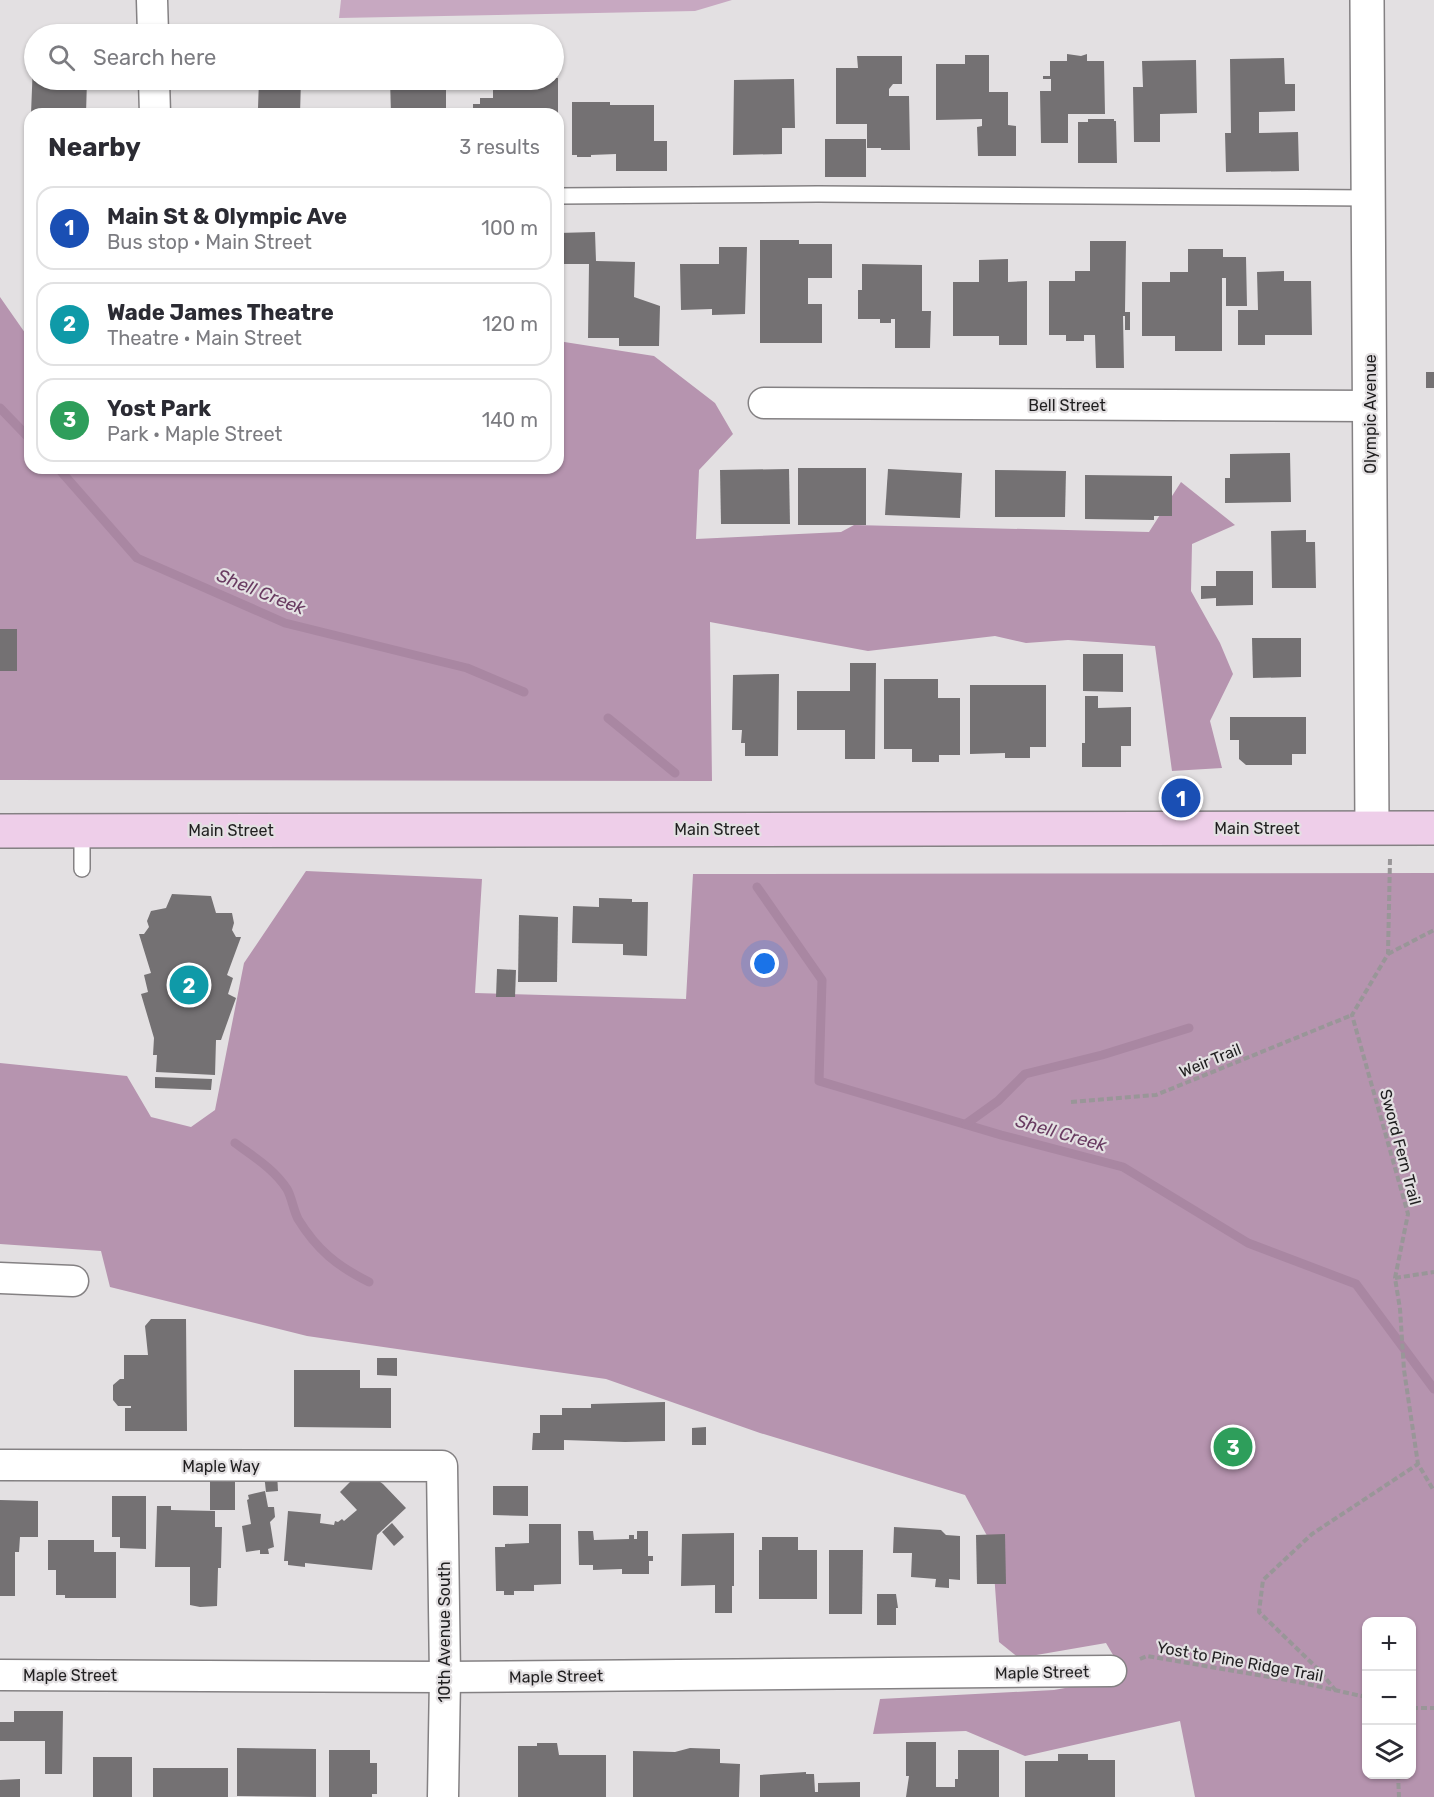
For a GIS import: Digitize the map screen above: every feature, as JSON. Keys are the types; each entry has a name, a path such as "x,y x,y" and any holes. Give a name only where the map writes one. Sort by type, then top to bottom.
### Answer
{"main road":[{"name":"Main Street","path":"0,831 1381,840 1434,828"}],"street":[{"path":"152,0 153,24"},
{"name":"Olympic Avenue","path":"1367,0 1370,406 1381,840"},
{"path":"154,90 155,108"},
{"name":"Bell Street","path":"764,403 1370,406"},
{"path":"0,1278 73,1281"},
{"name":"Maple Way","path":"0,1465 442,1466"},
{"name":"10th Avenue South","path":"442,1466 445,1677 443,1797"},
{"name":"Maple Street","path":"0,1675 445,1677 1111,1671"}],"lane":[{"path":"564,196 818,194 1369,198"},
{"path":"82,830 82,868"}],"path":[{"path":"1352,1015 1388,954 1388,868 1381,840"},
{"path":"1388,954 1434,930"},
{"name":"Weir Trail","path":"1071,1102 1156,1095 1352,1015"},
{"name":"Sword Fern Trail","path":"1352,1015 1408,1214 1395,1278 1400,1309 1404,1370 1418,1464 1434,1491"},
{"path":"1395,1278 1434,1272"},
{"path":"1336,1691 1318,1669 1259,1612 1263,1580 1312,1534 1418,1464"},
{"name":"Yost to Pine Ridge Trail","path":"1111,1671 1147,1656 1362,1696"},
{"path":"1416,1708 1434,1708"},
{"path":"1398,1779 1399,1797"}],"shaded area":[{"path":"341,0 732,0 695,11 339,18"},
{"path":"0,297 24,331 24,474 564,474 564,342 654,356 715,403 733,434 699,470 696,539 841,532 854,525 1149,532 1181,482 1235,525 1192,544 1191,591 1220,643 1233,674 1210,721 1222,768 1172,771 1155,646 1068,640 1026,643 995,636 868,651 710,622 712,781 0,780"},
{"path":"306,871 482,879 475,993 686,999 693,874 1434,873 1434,1797 1195,1797 1180,1721 1025,1756 966,1731 873,1734 880,1699 1054,1690 1126,1677 1106,1643 1019,1658 999,1642 992,1545 965,1495 760,1433 606,1379 307,1336 110,1287 101,1251 0,1244 0,1063 127,1076 151,1117 191,1127 215,1110 244,963"}],"building":[{"path":"1067,54 1081,56 1087,54 1087,61 1104,61 1105,114 1068,114 1068,143 1041,143 1040,91 1051,91 1051,79 1043,79 1043,76 1050,76 1050,61 1067,61"},
{"path":"965,55 989,55 989,92 1008,92 1008,125 1016,126 1016,156 978,156 977,127 982,126 982,119 936,120 936,64 965,64"},
{"path":"857,56 902,56 902,84 893,84 889,89 889,96 909,96 910,150 867,148 867,124 836,124 836,68 858,68"},
{"path":"1284,58 1285,84 1295,84 1295,111 1259,112 1259,133 1298,132 1299,171 1226,172 1225,133 1231,133 1230,59"},
{"path":"1196,60 1197,113 1160,114 1160,142 1134,142 1133,87 1143,87 1142,61"},
{"path":"794,79 795,128 782,128 782,154 733,155 734,80"},
{"path":"32,90 87,90 86,108 31,108"},
{"path":"259,90 301,90 300,108 258,108"},
{"path":"390,90 446,90 446,108 391,108"},
{"path":"493,90 558,90 558,108 473,108 473,104 480,104 480,98 493,98"},
{"path":"572,102 654,105 654,141 667,141 667,171 616,171 616,154 591,155 591,157 572,155"},
{"path":"1088,119 1114,119 1116,121 1117,163 1078,163 1078,122 1088,122"},
{"path":"825,139 866,139 866,177 825,177"},
{"path":"595,232 596,261 635,262 634,297 660,306 659,346 619,346 619,338 588,338 589,264 564,264 564,233"},
{"path":"760,240 799,240 799,244 832,244 832,278 808,278 808,304 822,304 822,343 760,343"},
{"path":"1090,241 1126,241 1125,312 1130,312 1130,330 1125,330 1125,316 1123,316 1124,368 1096,368 1095,335 1084,335 1084,341 1066,341 1066,335 1049,335 1049,281 1075,281 1075,271 1090,271"},
{"path":"719,247 747,247 745,314 712,315 712,309 681,310 680,264 719,264"},
{"path":"1188,249 1223,249 1223,257 1246,257 1247,306 1226,306 1226,278 1222,278 1222,351 1175,351 1175,336 1142,336 1142,282 1170,282 1170,272 1188,272"},
{"path":"1008,259 1008,282 1027,281 1027,345 999,345 999,336 953,336 953,282 979,282 979,260"},
{"path":"862,264 922,265 922,311 931,311 930,348 895,348 895,319 891,319 891,323 880,323 880,319 858,319 858,290 862,290"},
{"path":"1284,271 1284,281 1311,281 1312,335 1265,335 1265,345 1238,345 1238,310 1258,310 1257,272"},
{"path":"1426,372 1434,372 1434,388 1426,388"},
{"path":"1290,453 1291,502 1225,503 1225,478 1230,478 1230,454"},
{"path":"798,468 866,468 866,525 798,525"},
{"path":"789,469 790,524 721,524 720,470"},
{"path":"888,469 962,473 960,518 885,515"},
{"path":"995,470 1066,471 1065,517 995,517"},
{"path":"1085,475 1172,476 1172,516 1154,516 1154,520 1085,519"},
{"path":"1306,530 1306,542 1315,542 1316,588 1272,588 1271,531"},
{"path":"1216,571 1253,571 1253,605 1216,606 1216,598 1201,599 1201,586 1216,586"},
{"path":"0,629 17,629 17,671 0,671"},
{"path":"1252,638 1301,638 1301,677 1253,678"},
{"path":"1083,654 1123,654 1123,692 1083,691"},
{"path":"850,663 876,663 875,759 845,759 845,730 797,730 797,691 850,691"},
{"path":"779,674 778,756 745,756 745,743 741,743 742,730 732,730 733,675"},
{"path":"884,679 938,679 938,698 960,698 960,755 939,755 939,762 912,762 912,749 884,749"},
{"path":"970,685 1046,685 1046,747 1030,747 1030,758 1005,758 1005,753 970,754"},
{"path":"1085,696 1098,696 1098,708 1131,707 1131,746 1121,746 1121,767 1082,767 1082,743 1085,743"},
{"path":"1230,717 1306,717 1306,754 1292,754 1292,765 1246,765 1239,759 1239,740 1230,740"},
{"path":"172,894 211,896 216,913 232,913 234,923 232,930 236,937 241,937 227,975 233,978 228,994 236,998 221,1040 216,1040 215,1075 156,1072 157,1055 153,1055 154,1038 141,994 148,992 144,975 151,973 139,934 144,934 149,927 147,921 151,911 166,908"},
{"path":"599,898 648,902 647,956 623,955 623,944 572,943 573,906 599,907"},
{"path":"519,915 558,917 557,982 518,982"},
{"path":"497,969 516,970 515,997 496,997"},
{"path":"155,1077 212,1079 211,1090 155,1088"},
{"path":"151,1319 186,1319 187,1431 125,1431 125,1408 131,1408 131,1406 118,1406 113,1400 113,1385 120,1379 124,1379 124,1355 148,1355 145,1326"},
{"path":"377,1358 397,1358 397,1376 377,1375"},
{"path":"294,1370 360,1370 360,1388 391,1388 391,1428 294,1427"},
{"path":"665,1402 665,1441 564,1440 564,1450 532,1450 533,1433 540,1433 540,1415 562,1415 562,1408 591,1408 591,1404"},
{"path":"706,1427 706,1445 692,1445 692,1428"},
{"path":"277,1473 278,1491 266,1492 264,1474"},
{"path":"356,1476 376,1479 406,1508 377,1535 372,1570 305,1563 305,1567 288,1565 288,1561 284,1561 288,1511 321,1514 320,1523 334,1525 335,1521 342,1519 344,1521 357,1510 340,1492"},
{"path":"210,1477 235,1477 235,1510 210,1510"},
{"path":"493,1486 528,1486 528,1516 493,1515"},
{"path":"265,1491 268,1507 274,1507 275,1517 270,1522 274,1547 268,1549 269,1554 260,1554 260,1550 246,1552 242,1526 251,1524 248,1495"},
{"path":"112,1496 146,1496 146,1549 120,1548 120,1537 112,1537"},
{"path":"0,1500 38,1501 38,1537 20,1537 19,1552 15,1552 15,1596 0,1596"},
{"path":"157,1506 171,1506 171,1510 215,1511 215,1527 222,1527 217,1606 190,1605 190,1567 155,1567"},
{"path":"392,1523 404,1537 394,1546 382,1532"},
{"path":"529,1524 561,1524 561,1584 534,1585 534,1591 514,1591 514,1595 504,1595 504,1591 496,1591 495,1547 505,1547 505,1544 529,1543"},
{"path":"894,1527 941,1530 946,1535 960,1536 960,1580 949,1579 949,1588 935,1587 936,1579 911,1577 912,1553 893,1553"},
{"path":"578,1531 593,1531 594,1540 629,1539 629,1535 634,1535 634,1539 637,1539 637,1531 648,1531 648,1556 653,1556 653,1561 649,1561 649,1574 622,1574 622,1569 593,1570 593,1565 579,1565"},
{"path":"734,1533 732,1613 715,1613 715,1585 681,1586 682,1534"},
{"path":"1005,1534 1006,1584 977,1584 976,1535"},
{"path":"762,1537 798,1537 798,1550 817,1550 817,1599 759,1599 759,1550 762,1550"},
{"path":"48,1540 94,1540 94,1552 116,1552 116,1598 65,1598 65,1595 56,1595 56,1570 48,1570"},
{"path":"829,1550 863,1550 862,1614 829,1614"},
{"path":"877,1594 896,1594 898,1608 896,1608 896,1625 877,1625"},
{"path":"14,1711 63,1711 62,1774 45,1774 45,1741 0,1741 0,1722 14,1722"},
{"path":"906,1742 936,1742 936,1787 955,1787 955,1779 958,1779 958,1750 999,1750 999,1797 906,1797 909,1776 906,1776"},
{"path":"537,1743 557,1743 559,1755 606,1755 606,1797 518,1797 518,1746 537,1746"},
{"path":"237,1748 316,1749 316,1797 237,1796"},
{"path":"690,1748 720,1749 720,1763 740,1764 739,1797 633,1797 633,1751 675,1752"},
{"path":"329,1750 370,1750 370,1763 377,1763 377,1794 372,1794 372,1797 329,1797"},
{"path":"1058,1754 1088,1754 1088,1760 1115,1760 1115,1797 1025,1797 1025,1761 1058,1761"},
{"path":"93,1757 132,1757 132,1797 93,1797"},
{"path":"153,1768 228,1768 228,1797 153,1797"},
{"path":"806,1772 806,1774 814,1774 815,1792 818,1792 818,1783 860,1782 860,1797 760,1797 760,1775"},
{"path":"20,1779 20,1797 0,1797 0,1780"}],"waterway":[{"name":"Shell Creek","path":"0,408 24,433"},
{"name":"Shell Creek","path":"63,474 137,558 285,623 467,668 524,692"},
{"name":"Shell Creek","path":"608,718 675,773"},
{"name":"Shell Creek","path":"757,887 822,980 819,1081 1001,1135 1123,1167 1248,1243 1356,1284 1434,1389"},
{"path":"966,1124 998,1101 1025,1074 1102,1055 1189,1028"},
{"path":"235,1143 282,1182 289,1192 298,1219 320,1248 347,1270 369,1282"}],"place":[{"name":"Main St & Olympic Ave","path":"1181,798"},
{"name":"Wade James Theatre","path":"189,985"},
{"name":"Yost Park","path":"1233,1447"}]}
